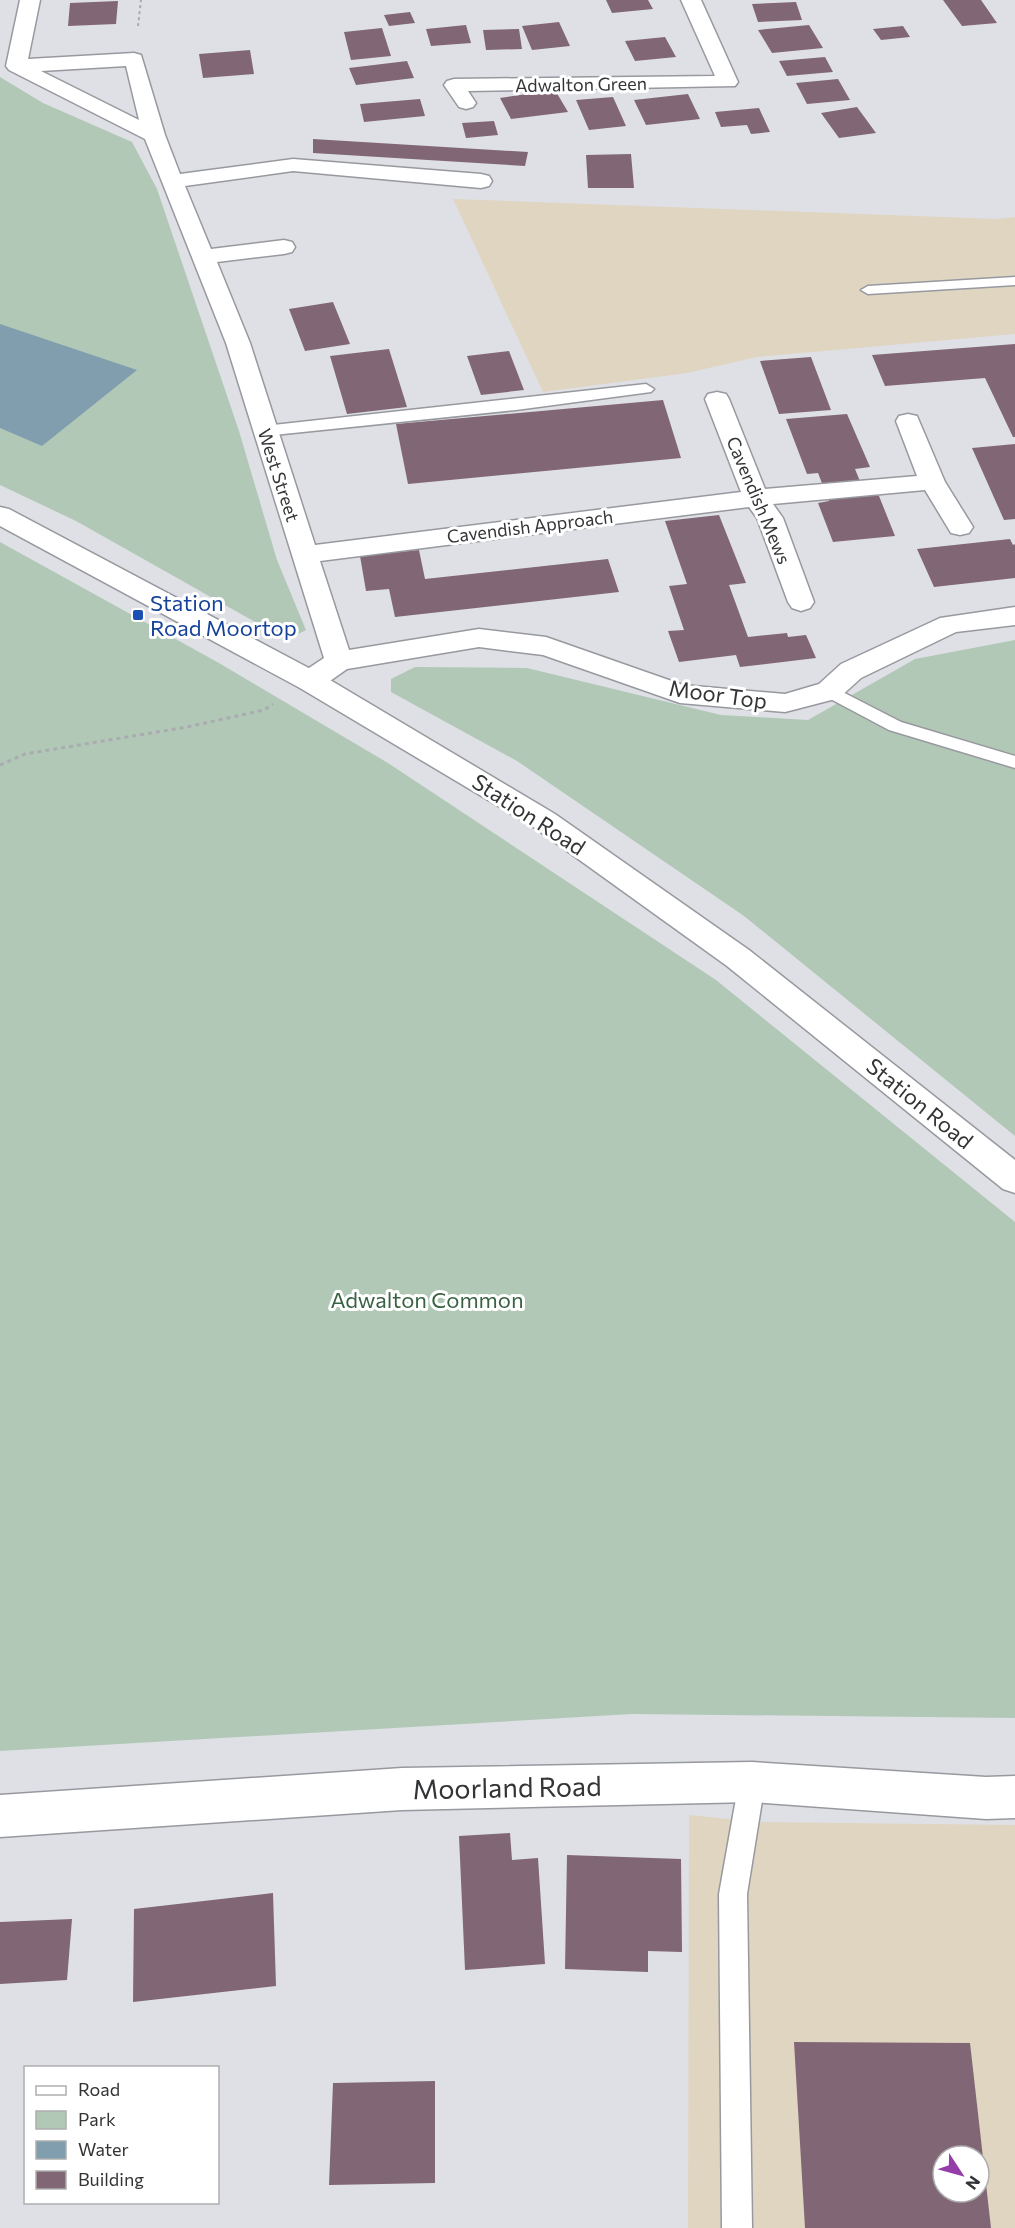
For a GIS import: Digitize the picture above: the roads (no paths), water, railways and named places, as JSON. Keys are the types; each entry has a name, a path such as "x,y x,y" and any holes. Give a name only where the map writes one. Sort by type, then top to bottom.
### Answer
{"street":[{"path":"30,0 16,66 154,135"},
{"name":"Adwalton Green","path":"466,103 454,85 734,88 691,0"},
{"name":"West Street","path":"16,66 134,59 154,135 238,343 264,431 339,661"},
{"path":"174,181 293,165 481,181"},
{"path":"204,257 284,247"},
{"name":"Cavendish Mews","path":"717,399 756,498 770,518 801,602"},
{"path":"908,421 932,482 960,527"},
{"name":"Cavendish Approach","path":"305,555 756,498 932,482"},
{"name":"Station Road","path":"0,515 310,681 545,821 738,958 1015,1179"},
{"name":"Moor Top","path":"339,661 479,638 546,646 680,694 784,703 829,691 851,671 950,624 1015,616"},
{"path":"310,681 339,661"},
{"name":"Moorland Road","path":"0,1816 402,1789 752,1782 986,1798 1015,1797"}],"lane":[{"path":"868,290 1015,281"},
{"path":"264,431 646,389"},
{"path":"829,691 895,726 1015,762"},
{"path":"737,2228 734,1894 752,1782"}],"water":[{"path":"0,324 137,370 42,446 0,428"}],"place":[{"name":"Station Road Moortop","path":"138,615"}],"park label":[{"name":"Adwalton Common","path":"427,1299"}]}
